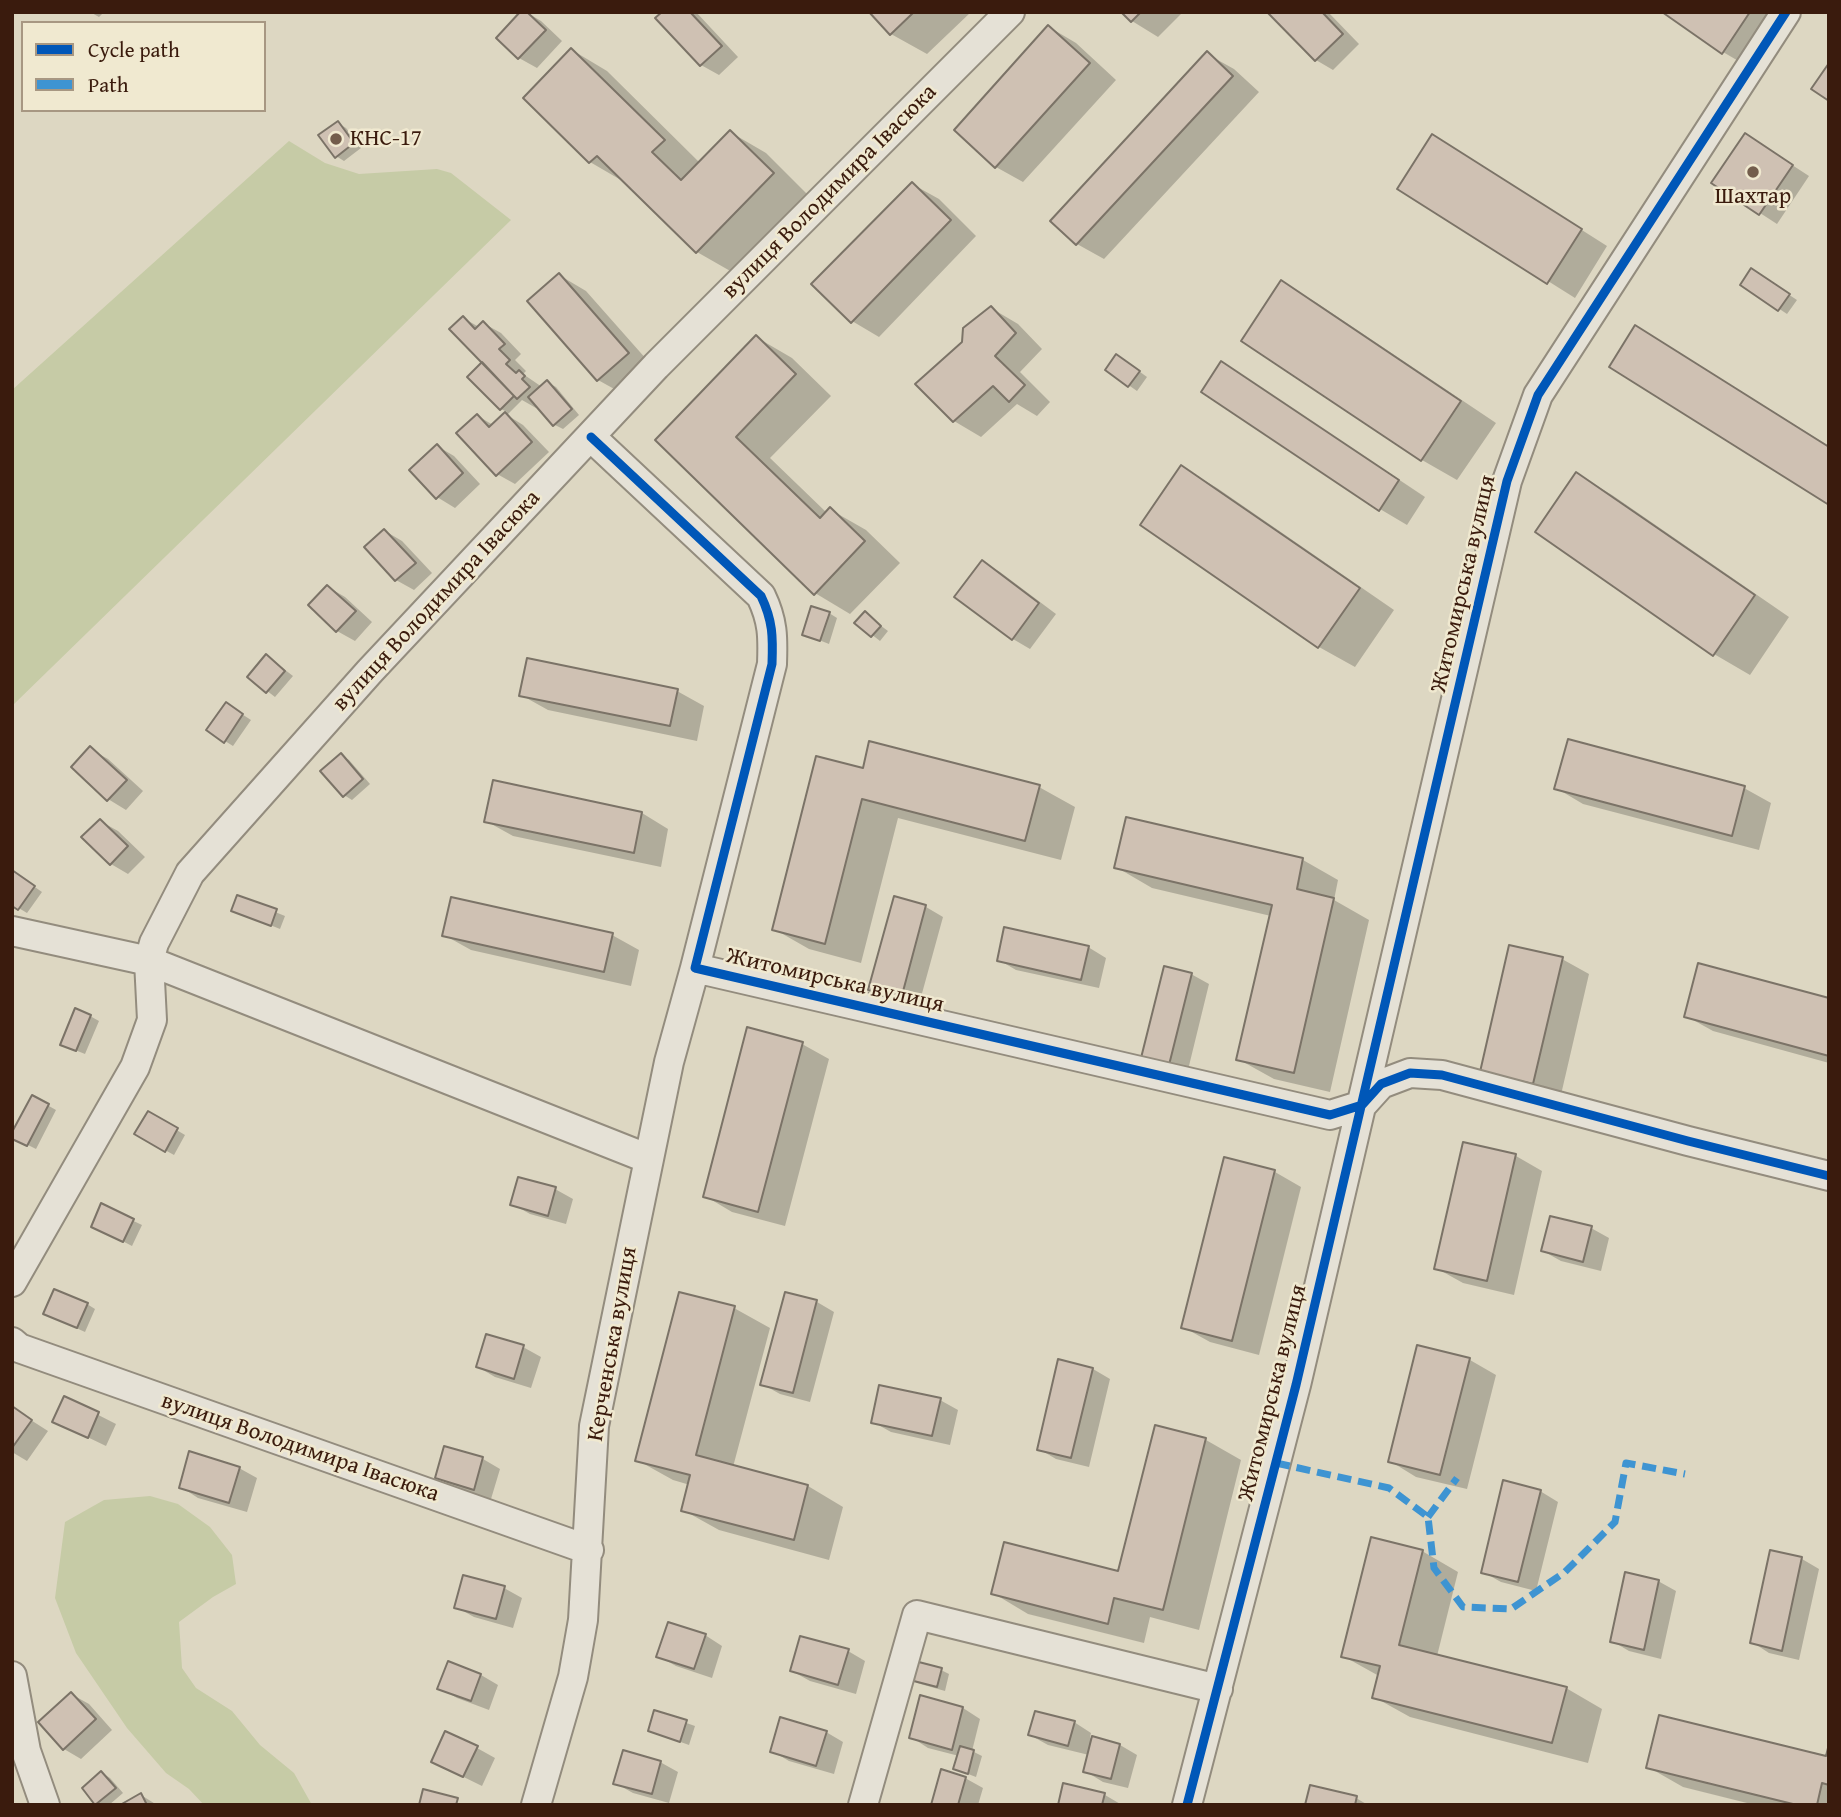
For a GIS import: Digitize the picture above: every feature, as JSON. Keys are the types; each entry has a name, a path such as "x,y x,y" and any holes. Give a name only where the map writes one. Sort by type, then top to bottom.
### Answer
{"street":[{"name":"вулиця Володимира Івасюка","path":"12,1282 135,1067 152,1020 149,961 154,943 190,873 370,671 666,356 1010,12"},
{"name":"Житомирська вулиця","path":"1187,1805 1296,1385 1507,481 1538,396 1786,12"},
{"name":"Житомирська вулиця","path":"591,437 761,596 770,615 772,664 695,968 1330,1115 1362,1105 1381,1084 1410,1073 1442,1075 1688,1141 1829,1175"},
{"path":"12,931 149,961 649,1159"},
{"name":"Керченська вулиця","path":"537,1805 572,1677 583,1620 594,1426 669,1062 695,968"},
{"name":"вулиця Володимира Івасюка","path":"14,1350 589,1550"},
{"path":"863,1805 917,1615 1218,1689"},
{"path":"12,1676 26,1751 44,1805"}],"green space":[{"path":"289,141 325,163 359,174 437,169 451,173 511,220 12,706 12,390"},
{"path":"150,1496 178,1504 210,1527 232,1555 236,1584 179,1622 182,1668 196,1688 232,1711 260,1745 294,1773 312,1805 204,1805 189,1789 166,1773 127,1728 76,1653 55,1598 65,1522 104,1500"}],"building":[{"path":"520,12 527,12 546,30 518,59 496,38"},
{"path":"662,12 690,12 722,46 700,66 655,18"},
{"path":"869,12 914,12 890,35"},
{"path":"1121,12 1141,12 1131,22"},
{"path":"1267,12 1322,12 1343,34 1315,61"},
{"path":"1662,12 1750,12 1722,54"},
{"path":"1048,25 1090,63 995,168 954,130"},
{"path":"571,48 665,140 652,152 681,180 730,130 774,173 696,253 597,156 589,163 523,98"},
{"path":"1207,51 1233,76 1076,245 1050,221"},
{"path":"1829,63 1829,101 1811,89"},
{"name":"КНС-17","path":"338,121 354,143 335,158 318,135"},
{"path":"1745,133 1793,165 1759,215 1711,183"},
{"path":"1432,134 1582,229 1547,284 1397,189"},
{"path":"912,182 951,220 851,323 811,284"},
{"path":"1751,268 1790,294 1778,311 1740,285"},
{"path":"559,273 629,353 597,381 527,301"},
{"path":"1281,280 1461,401 1421,461 1241,341"},
{"path":"991,306 1016,333 995,356 1025,385 1009,402 993,386 953,422 915,384 962,342 963,328"},
{"path":"463,316 475,329 483,321 505,344 499,349 510,360 506,364 516,373 519,370 525,376 522,379 530,387 517,399 449,329"},
{"path":"1635,325 1829,447 1829,505 1609,367"},
{"path":"756,335 796,374 736,437 820,518 830,507 865,541 814,595 655,440"},
{"path":"1116,354 1140,371 1128,387 1105,370"},
{"path":"1221,361 1399,480 1379,511 1201,392"},
{"path":"482,362 514,396 500,410 467,377"},
{"path":"547,380 572,409 553,426 528,397"},
{"path":"505,412 532,442 496,476 456,433 477,414 489,427"},
{"path":"437,444 463,473 436,499 409,470"},
{"path":"1181,465 1360,588 1318,648 1140,525"},
{"path":"1576,472 1755,595 1713,656 1535,532"},
{"path":"384,529 416,563 395,581 364,547"},
{"path":"982,560 1039,603 1012,640 954,597"},
{"path":"327,585 356,611 336,632 308,605"},
{"path":"811,606 830,612 820,641 802,635"},
{"path":"865,611 881,626 871,637 854,623"},
{"path":"266,654 285,671 266,693 247,677"},
{"path":"527,658 678,689 670,726 519,696"},
{"path":"226,702 243,714 224,743 206,730"},
{"path":"1568,739 1745,786 1732,836 1554,789"},
{"path":"869,741 1040,785 1025,841 862,799 825,944 772,930 816,756 863,768"},
{"path":"90,746 127,780 107,801 71,767"},
{"path":"341,753 363,779 343,797 320,771"},
{"path":"493,780 642,812 634,853 484,822"},
{"path":"1126,817 1303,858 1297,889 1334,898 1294,1073 1236,1060 1272,905 1114,868"},
{"path":"100,819 128,846 110,865 81,837"},
{"path":"12,870 35,886 18,910 12,906"},
{"path":"237,895 277,909 271,926 231,911"},
{"path":"894,896 926,905 901,999 868,990"},
{"path":"451,897 613,933 604,972 442,936"},
{"path":"1004,927 1089,946 1081,980 997,961"},
{"path":"1509,945 1563,957 1533,1084 1480,1072"},
{"path":"1698,963 1829,998 1829,1056 1684,1017"},
{"path":"1164,966 1192,973 1169,1065 1141,1058"},
{"path":"75,1008 91,1015 76,1051 60,1045"},
{"path":"747,1027 803,1042 758,1212 703,1197"},
{"path":"32,1095 49,1104 27,1146 12,1139 12,1132"},
{"path":"148,1111 178,1128 165,1152 134,1134"},
{"path":"1463,1142 1516,1154 1487,1281 1434,1269"},
{"path":"1224,1157 1275,1170 1232,1341 1181,1328"},
{"path":"518,1177 556,1187 548,1216 510,1205"},
{"path":"101,1203 134,1219 123,1242 91,1227"},
{"path":"1550,1216 1592,1226 1583,1262 1541,1251"},
{"path":"54,1289 88,1303 77,1328 43,1314"},
{"path":"679,1292 735,1306 696,1455 808,1485 794,1540 681,1511 690,1475 635,1461"},
{"path":"785,1292 817,1300 793,1393 760,1385"},
{"path":"486,1334 524,1345 514,1379 476,1367"},
{"path":"1417,1345 1470,1358 1440,1475 1388,1462"},
{"path":"1058,1359 1093,1368 1071,1458 1037,1450"},
{"path":"879,1385 941,1398 932,1436 871,1423"},
{"path":"64,1396 99,1412 88,1438 52,1422"},
{"path":"12,1406 32,1420 12,1448"},
{"path":"1155,1425 1206,1438 1163,1610 1114,1598 1108,1624 991,1594 1004,1542 1118,1571"},
{"path":"444,1446 483,1457 474,1490 435,1478"},
{"path":"189,1451 240,1467 229,1503 179,1488"},
{"path":"1503,1480 1541,1490 1518,1582 1481,1573"},
{"path":"1371,1537 1423,1550 1399,1645 1567,1687 1552,1743 1372,1698 1380,1666 1341,1657"},
{"path":"1770,1550 1802,1557 1782,1651 1750,1643"},
{"path":"1625,1572 1659,1580 1644,1650 1610,1642"},
{"path":"463,1575 505,1586 496,1619 454,1608"},
{"path":"668,1622 706,1634 694,1669 656,1657"},
{"path":"800,1636 849,1649 838,1685 790,1671"},
{"path":"911,1660 942,1668 937,1687 906,1679"},
{"path":"448,1661 481,1674 471,1701 437,1689"},
{"path":"71,1692 96,1719 63,1750 38,1722"},
{"path":"920,1695 963,1707 952,1750 909,1738"},
{"path":"654,1710 687,1720 680,1742 648,1731"},
{"path":"1035,1711 1075,1721 1068,1746 1028,1735"},
{"path":"1659,1715 1826,1756 1829,1744 1829,1785 1822,1783 1817,1805 1797,1805 1646,1768"},
{"path":"780,1717 827,1731 816,1766 770,1752"},
{"path":"445,1731 478,1746 463,1777 431,1762"},
{"path":"1092,1736 1120,1744 1111,1779 1083,1772"},
{"path":"960,1746 974,1750 968,1774 953,1769"},
{"path":"623,1750 661,1761 652,1794 613,1784"},
{"path":"941,1769 966,1777 958,1805 931,1805"},
{"path":"101,1771 116,1788 95,1805 82,1788"},
{"path":"1063,1783 1105,1793 1102,1805 1058,1805"},
{"path":"1310,1785 1357,1796 1355,1805 1305,1805"},
{"path":"423,1789 458,1798 456,1805 419,1805"},
{"path":"141,1793 147,1805 120,1805"}],"marked path":[{"path":"1276,1463 1389,1488 1428,1517 1434,1568 1463,1607 1511,1609 1565,1572 1615,1522 1626,1463 1685,1474"},
{"path":"1428,1517 1457,1478"}],"cycle path":[{"path":"1187,1805 1296,1385 1507,481 1538,395 1786,12"},
{"path":"591,437 761,596 770,621 772,664 695,968 1330,1115 1362,1105 1381,1084 1410,1073 1442,1075 1829,1176"}],"place":[{"name":"КНС-17","path":"336,139"},
{"name":"Шахтар","path":"1753,172"}]}
